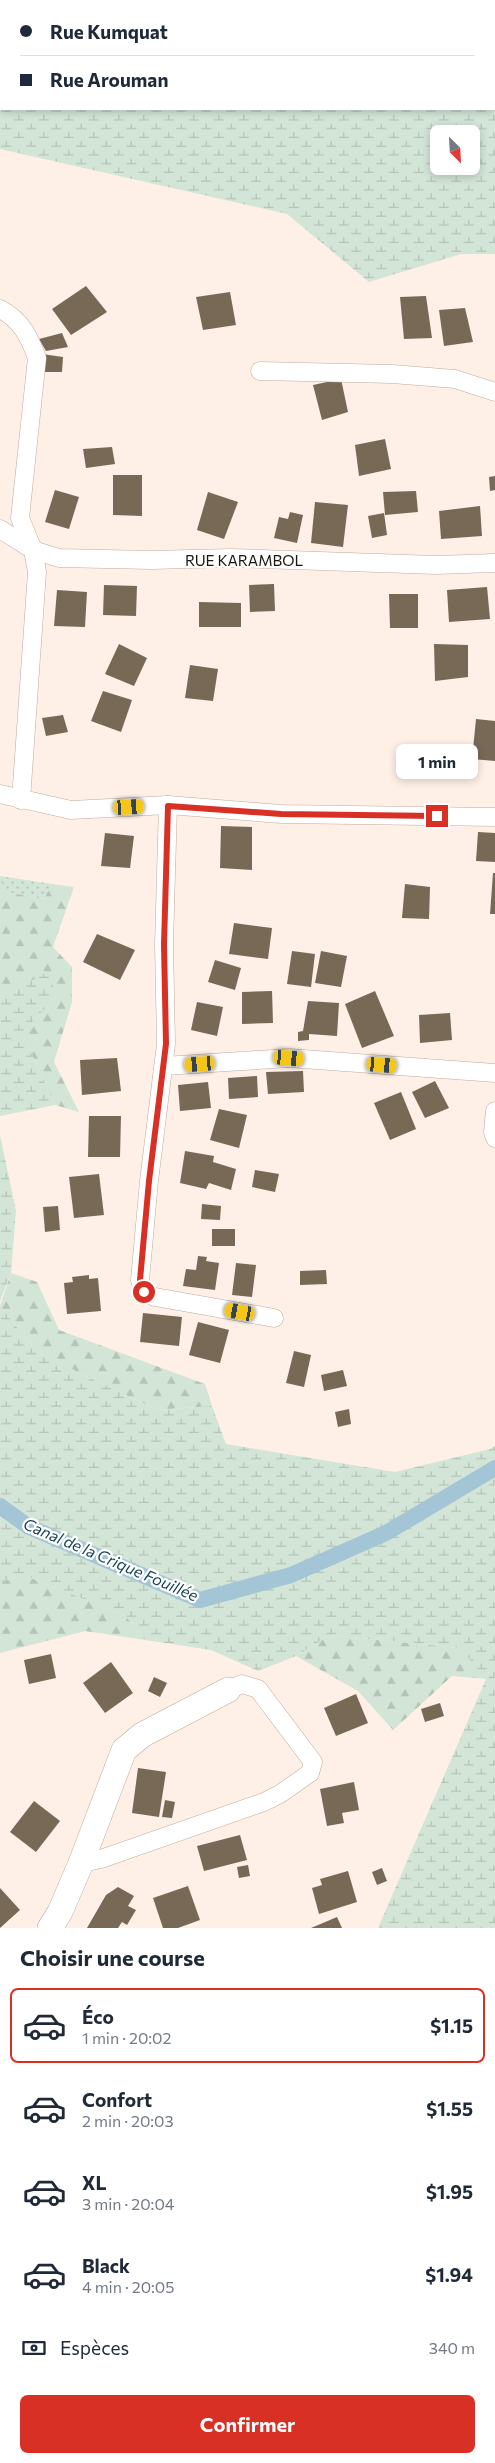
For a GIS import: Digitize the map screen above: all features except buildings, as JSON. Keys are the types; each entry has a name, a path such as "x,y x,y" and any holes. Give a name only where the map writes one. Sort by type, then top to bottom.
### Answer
{"street":[{"path":"0,309 14,316 28,335 37,358 20,518 33,550 37,572 21,800"},
{"path":"260,371 392,374 455,379 495,392"},
{"name":"RUE KARAMBOL","path":"0,529 33,550 59,558 133,560 231,558 436,565 495,564"},
{"path":"0,794 71,810 168,806 281,814 495,817"},
{"path":"168,806 164,944 166,1044 149,1181 140,1280 144,1292 155,1297 274,1318"},
{"path":"164,1066 289,1058 495,1073"},
{"path":"495,1112 493,1132 495,1138"},
{"path":"50,1928 60,1912 81,1863 124,1750 142,1735 242,1684 258,1689 313,1762 310,1773 280,1794 264,1802 108,1856 81,1863"}],"green space":[{"path":"0,110 495,110 495,254 461,254 369,282 287,214 0,149"},
{"path":"0,876 52,884 44,899 0,891"},
{"path":"52,884 74,887 53,947 72,967 72,1002 54,1062 79,1112 55,1105 22,1033 57,996 47,973 0,997 0,891 44,899"},
{"path":"48,972 57,996 22,1033 55,1105 0,1116 0,997"},
{"path":"0,1135 16,1211 11,1273 0,1301"},
{"path":"11,1273 37,1282 59,1330 205,1384 212,1406 157,1410 38,1353 0,1306"},
{"path":"0,1306 38,1353 157,1410 212,1406 226,1444 395,1472 490,1449 495,1446 495,1928 378,1928 486,1679 460,1648 330,1635 296,1656 258,1671 211,1650 145,1640 126,1616 24,1575 0,1582"},
{"path":"24,1575 126,1616 145,1640 85,1631 0,1653 0,1582"},
{"path":"330,1635 460,1648 487,1679 452,1676 393,1730 358,1691 296,1656"}],"waterway":[{"name":"Canal de la Crique Fouillée","path":"0,1506 29,1527 200,1600 291,1575 386,1533 495,1468"}],"route":[{"path":"144,1292 140,1280 149,1181 166,1044 164,944 166,822 168,806 281,814 437,816"}]}
